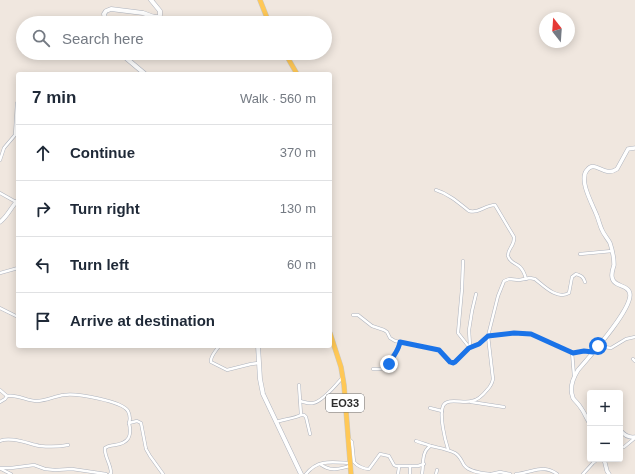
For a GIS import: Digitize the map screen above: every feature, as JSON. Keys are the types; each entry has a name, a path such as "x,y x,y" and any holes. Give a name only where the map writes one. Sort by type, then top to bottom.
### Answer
{"main road":[{"path":"151,0 160,11 160,16"},
{"path":"260,0 266,16"},
{"path":"104,16 106,11 111,9 143,13 151,16"},
{"path":"128,60 143,72"},
{"path":"289,60 296,72"},
{"name":"ΕΟ33","path":"332,339 341,367 351,474"},
{"path":"258,348 263,394 301,474"}],"street":[{"path":"0,160 4,148 15,135 16,103"},
{"path":"574,376 623,314 630,295 627,288 617,284 613,280 612,275 614,259 612,250 609,242 602,232 597,215 587,192 584,179 585,172 592,166 606,172 614,171 617,169 628,149 635,148"},
{"path":"436,190 449,195 471,212 495,205 514,238 514,243 508,252 508,257 511,261 520,266 526,279"},
{"path":"0,193 16,201"},
{"path":"0,222 16,202"},
{"path":"580,254 612,250"},
{"path":"462,261 462,289 458,333 469,347"},
{"path":"0,273 16,269"},
{"path":"468,402 474,401 485,393 493,379 488,336 498,296 503,283 507,279 524,280 530,278 535,279 558,295 566,295 569,293 572,277 576,274 582,276 585,282"},
{"path":"469,347 468,330 476,294"},
{"path":"0,308 16,316"},
{"path":"353,315 358,315 372,326 384,330 390,338 400,342 439,350 450,362 453,363 469,347 479,344 488,336 514,333 531,334 572,352 593,352"},
{"path":"598,346 611,348 626,339 635,337"},
{"path":"373,369 386,368 393,355 398,350 400,342"},
{"path":"218,348 210,360 211,362 227,370 251,364 259,364"},
{"path":"572,352 574,376 572,388 573,397 587,418"},
{"path":"300,401 313,403 318,401 342,378"},
{"path":"299,385 302,415 306,417 310,434"},
{"path":"0,390 7,396"},
{"path":"0,402 10,395 37,401 65,395 74,395 94,398 117,404 124,408 128,411 130,416 129,423 131,431 127,440 122,444 108,446 105,449 111,470 110,474"},
{"path":"448,449 444,437 442,411 442,407 445,403 449,401 468,402 504,407"},
{"path":"430,408 442,411"},
{"path":"276,422 302,415"},
{"path":"129,423 137,421 141,423 146,449 163,474"},
{"path":"623,433 626,436 635,438"},
{"path":"348,438 352,442 354,460 356,464 365,469 369,469 380,454 389,456 394,466 418,466 424,464"},
{"path":"624,447 635,438"},
{"path":"0,441 6,439 39,446 54,447 68,445"},
{"path":"416,441 431,446 448,449 457,454 461,458 465,467 470,470 491,474 500,472 510,474"},
{"path":"422,474 424,454 431,446"},
{"path":"306,474 314,466 320,464 333,462 350,464"},
{"path":"583,474 593,462"},
{"path":"605,462 609,474"},
{"path":"320,464 332,470 350,464"},
{"path":"0,468 34,465 45,469 72,469 106,474"},
{"path":"398,466 398,474"},
{"path":"410,466 410,474"},
{"path":"0,468 11,474"},
{"path":"516,474 523,474 544,468 553,470 557,474"},
{"path":"436,474 437,470"}],"route":[{"path":"389,364 393,355 400,346 400,342 439,350 450,362 453,363 470,347 479,344 488,336 493,335 514,333 531,334 573,353 584,351 593,352 598,346"}]}
